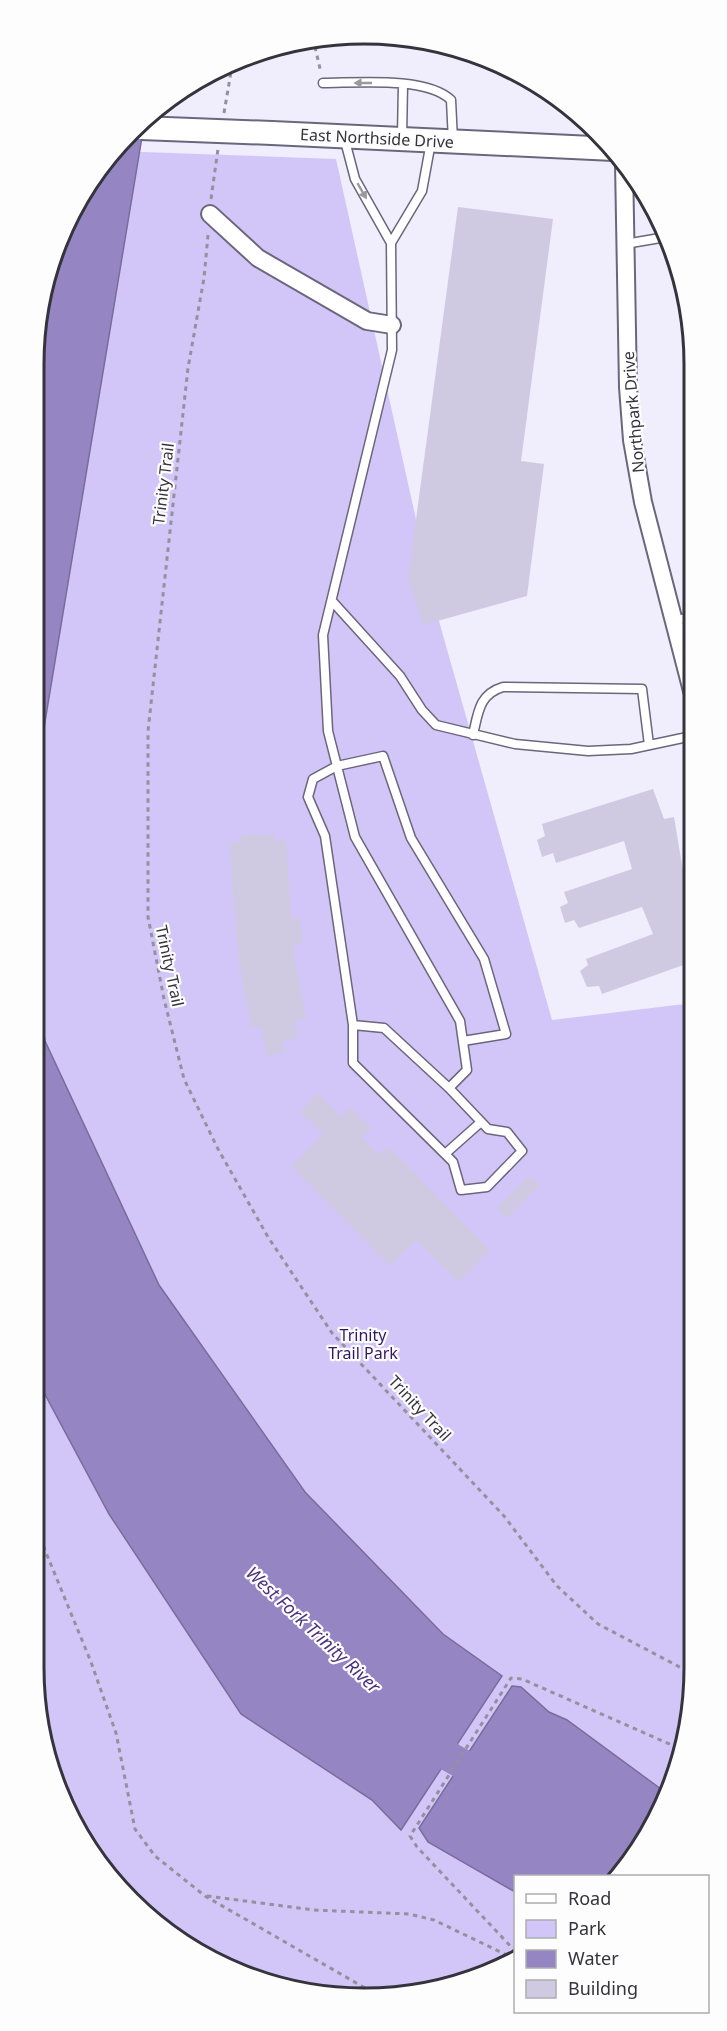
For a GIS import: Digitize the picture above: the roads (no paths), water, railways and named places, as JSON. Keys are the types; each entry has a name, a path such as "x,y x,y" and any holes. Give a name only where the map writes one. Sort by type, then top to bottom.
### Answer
{"street":[{"name":"East Northside Drive","path":"147,128 600,148"},
{"name":"Northpark Drive","path":"624,178 632,441 643,502 684,660"},
{"path":"210,214 258,258 367,321 392,325"}],"lane":[{"path":"323,83 403,84 443,93 451,100 453,141"},
{"path":"402,139 403,84"},
{"path":"344,136 355,179 391,243 392,350 323,634 328,731 355,837 460,1021 467,1070 449,1088"},
{"path":"391,243 422,191 431,140"},
{"path":"625,244 658,238"},
{"path":"332,601 400,676 422,710 436,725 515,744 588,751 649,745 684,738"},
{"path":"674,621 684,618"},
{"path":"473,735 481,701 491,690 503,687 642,689 649,745"},
{"path":"353,1025 384,1028 449,1088 488,1129 507,1132 522,1151 487,1187 461,1190 453,1162 353,1063 353,1025 325,836 308,797 313,778 337,766 383,756 411,838 484,959 506,1034 463,1041"},
{"path":"445,1155 481,1122"}],"water":[{"path":"143,132 44,728 44,343 46,322 60,261 86,203 110,169"},
{"path":"44,1035 159,1285 305,1492 443,1634 502,1676 401,1830 372,1800 241,1714 109,1514 44,1393"},
{"path":"512,1686 521,1687 549,1712 567,1720 660,1788 641,1828 606,1875 514,1875 514,1891 428,1842 419,1828"}],"waterway":[{"name":"West Fork Trinity River","path":"419,1729 450,1757 497,1784"}],"park label":[{"name":"Trinity Trail Park","path":"363,1344"}]}
